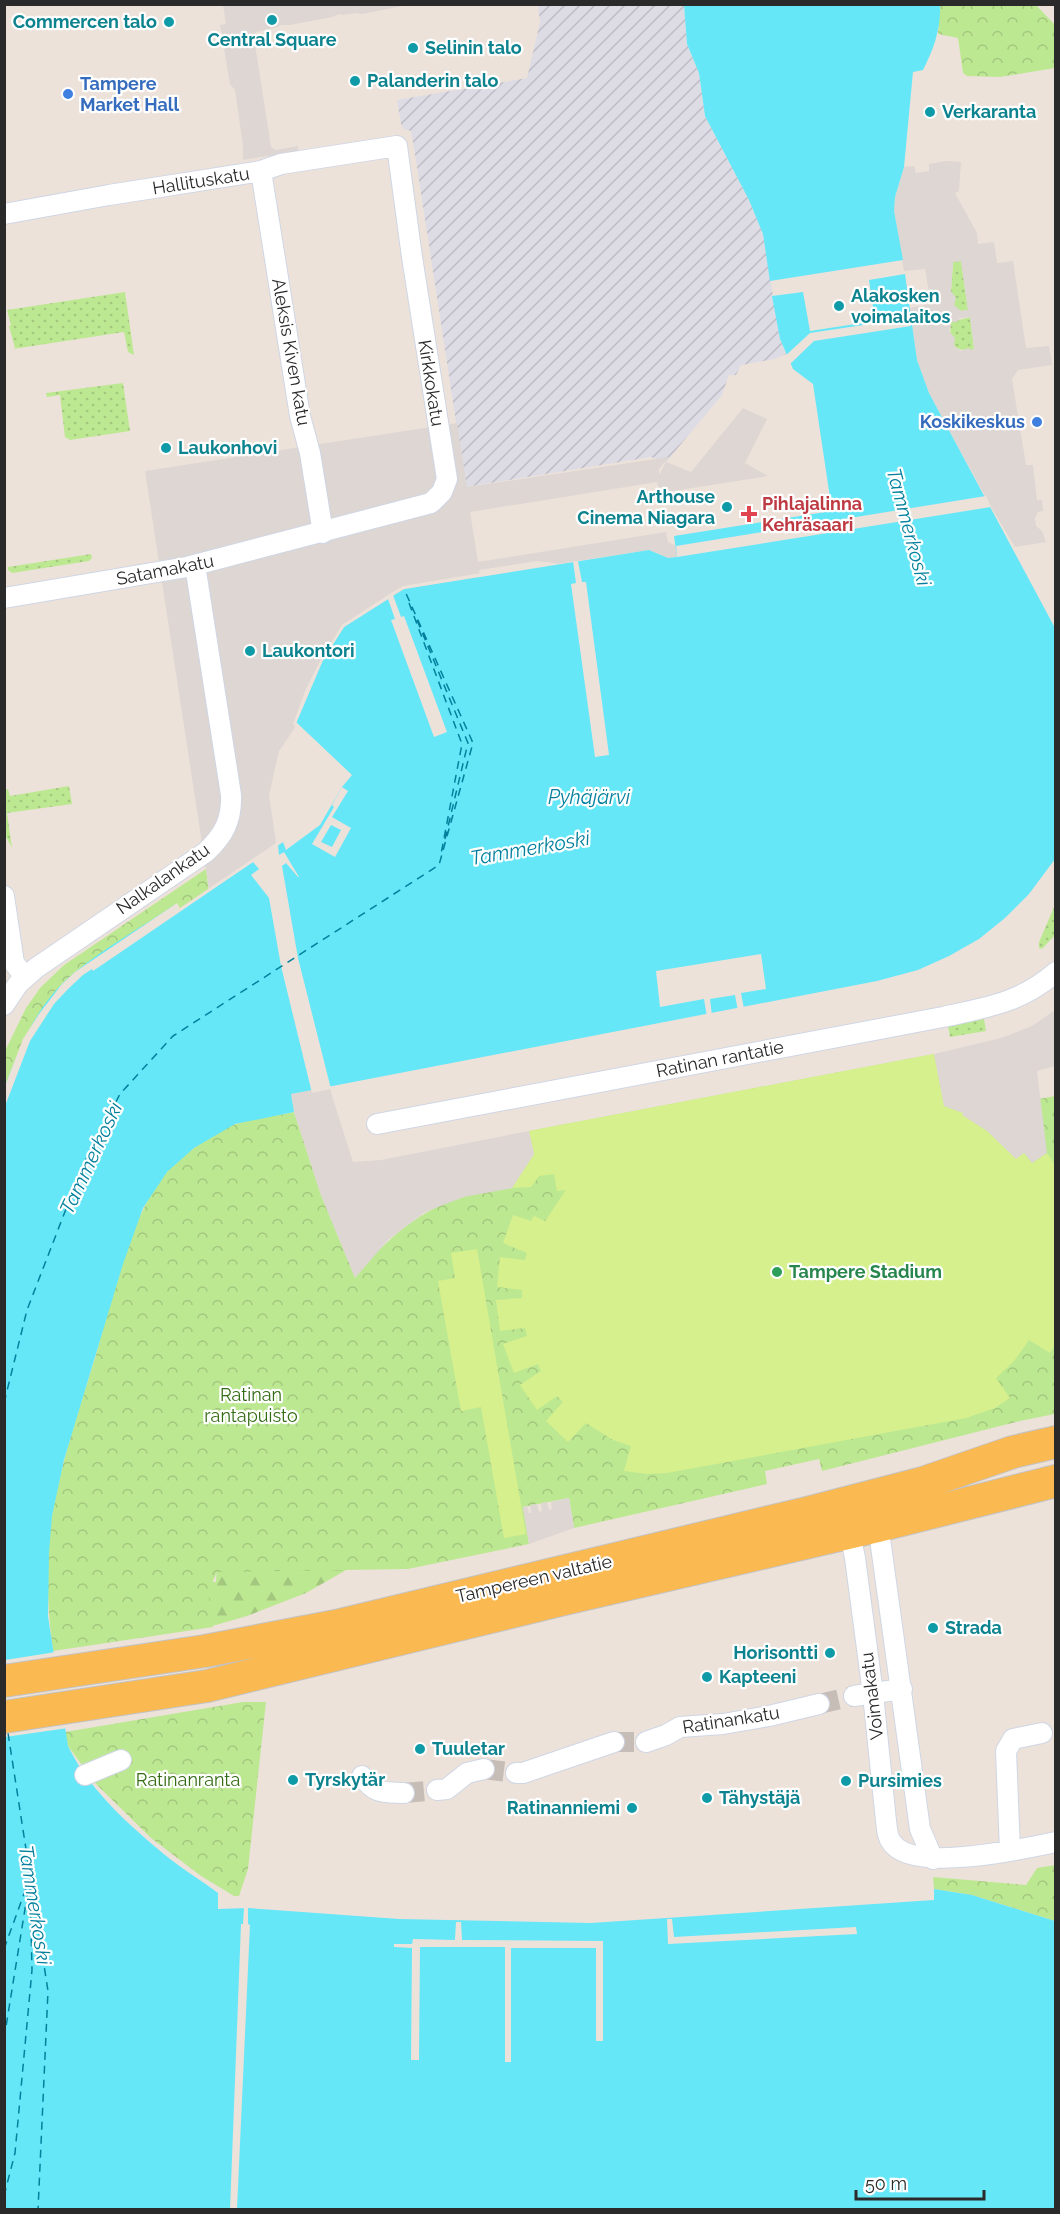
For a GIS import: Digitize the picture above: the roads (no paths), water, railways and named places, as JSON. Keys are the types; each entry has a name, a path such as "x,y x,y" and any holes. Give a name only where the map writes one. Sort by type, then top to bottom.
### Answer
{"main road":[{"name":"Tampereen valtatie","path":"4,1718 183,1690 571,1597 861,1515 923,1483 1013,1452 1056,1442"},
{"name":"Tampereen valtatie","path":"4,1681 178,1655 336,1626 646,1553 1056,1481"}],"street":[{"name":"Hallituskatu","path":"4,214 261,171 281,164 397,146"},
{"name":"Kirkkokatu","path":"323,533 431,503 442,492 447,479 397,146"},
{"name":"Aleksis Kiven katu","path":"261,171 300,416 310,453 323,533"},
{"name":"Satamakatu","path":"4,598 195,566 323,533"},
{"name":"Nalkalankatu","path":"4,1005 25,977 51,957 206,852 219,839 229,822 231,795 195,566"},
{"path":"4,896 14,963 25,977"},
{"name":"Ratinan rantatie","path":"377,1124 943,1017 1009,1002 1040,986 1056,972"},
{"name":"Voimakatu","path":"861,1515 902,1689 920,1829 933,1859"},
{"name":"Voimakatu","path":"861,1515 863,1695 888,1836 898,1849 908,1855 933,1859 1010,1851 1056,1842"},
{"path":"863,1695 902,1689"},
{"name":"Ratinankatu","path":"646,1742 680,1727 723,1724 819,1704"},
{"path":"1010,1851 1006,1751 1013,1739 1042,1733"},
{"path":"516,1773 523,1773 615,1742"},
{"path":"86,1774 121,1760"},
{"path":"437,1790 447,1789 467,1773 484,1769"},
{"path":"362,1776 370,1787 379,1791 404,1793"}],"water":[{"path":"684,5 940,5 938,30 930,54 923,70 913,72 904,167 895,197 894,211 903,260 770,281 763,234 749,200 705,116 699,73 687,44"},
{"name":"Pyhäjärvi","path":"905,274 917,360 929,393 1055,628 1055,859 1029,894 1005,918 979,939 918,970 877,981 291,1094 294,1112 235,1124 194,1148 167,1172 143,1208 123,1264 64,1460 52,1516 48,1616 68,1746 77,1762 98,1792 124,1819 171,1860 218,1893 218,1909 248,1908 399,1919 591,1923 934,1900 934,1889 972,1895 1055,1921 1055,2209 5,2209 5,1086 24,1039 41,1010 61,984 98,955 174,905 179,911 283,842 286,850 320,825 342,787 352,775 296,722 323,660 344,627 404,589 649,550 668,558 677,557 674,536 832,511 813,384 793,369 780,339 772,296 803,292 810,331 875,321 869,280"}],"tunnel":[{"path":"819,1704 854,1696"},
{"path":"614,1742 646,1742"},
{"path":"484,1769 516,1773"},
{"path":"404,1793 437,1790"}],"place":[{"name":"Central Square","path":"272,20"},
{"name":"Commercen talo","path":"169,22"},
{"name":"Selinin talo","path":"413,48"},
{"name":"Palanderin talo","path":"355,81"},
{"name":"Tampere Market Hall","path":"68,94"},
{"name":"Verkaranta","path":"930,112"},
{"name":"Alakosken voimalaitos","path":"839,306"},
{"name":"Koskikeskus","path":"1037,422"},
{"name":"Laukonhovi","path":"166,448"},
{"name":"Arthouse Cinema Niagara","path":"727,507"},
{"name":"Pihlajalinna Kehräsaari","path":"749,514"},
{"name":"Laukontori","path":"250,651"},
{"name":"Tampere Stadium","path":"777,1272"},
{"name":"Strada","path":"933,1628"},
{"name":"Horisontti","path":"830,1653"},
{"name":"Kapteeni","path":"707,1677"},
{"name":"Tuuletar","path":"420,1749"},
{"name":"Tyrskytär","path":"293,1780"},
{"name":"Pursimies","path":"846,1781"},
{"name":"Tähystäjä","path":"707,1798"},
{"name":"Ratinanniemi","path":"632,1808"}],"water label":[{"name":"Tammerkoski","path":"909,527"},
{"name":"Tammerkoski","path":"530,848"},
{"name":"Tammerkoski","path":"91,1158"},
{"name":"Tammerkoski","path":"35,1905"}],"park label":[{"name":"Ratinan rantapuisto","path":"251,1405"},
{"name":"Ratinanranta","path":"188,1780"}]}
